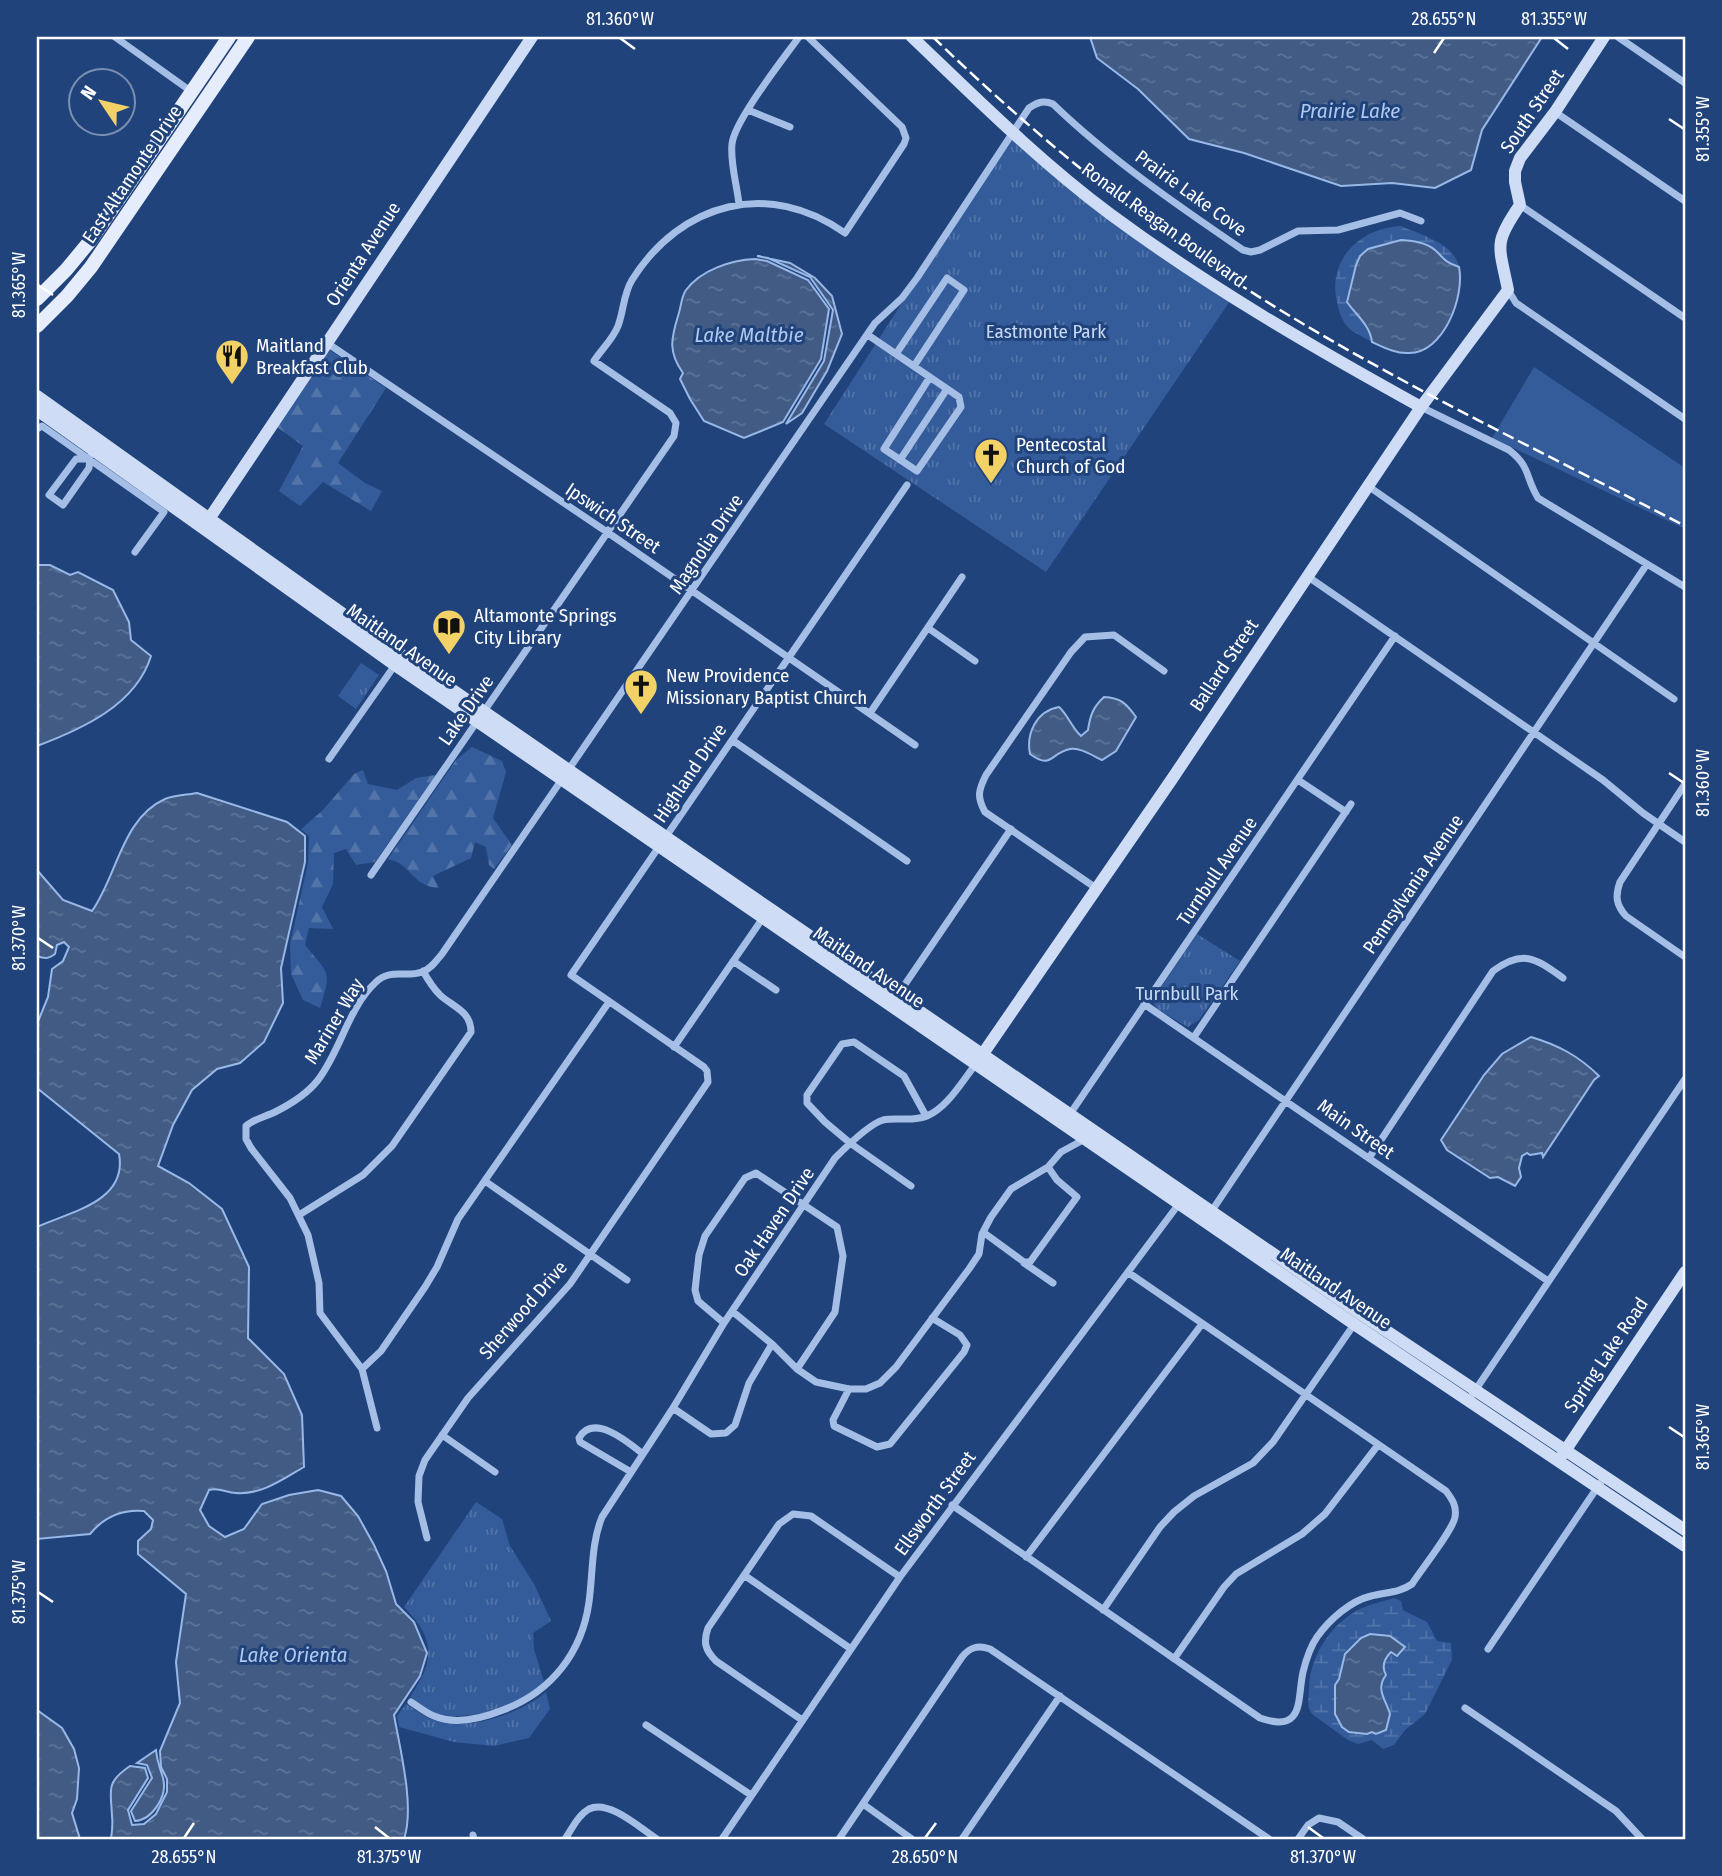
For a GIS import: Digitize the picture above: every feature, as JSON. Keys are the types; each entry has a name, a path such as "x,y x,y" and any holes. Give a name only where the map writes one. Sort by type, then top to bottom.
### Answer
{"main road":[{"name":"East Altamonte Drive","path":"37,299 82,251 229,37"},
{"name":"East Altamonte Drive","path":"37,326 83,277 248,37"},
{"path":"202,76 200,88 204,102"},
{"path":"192,92 194,116"},
{"path":"127,188 126,201 132,208"}],"street":[{"path":"116,37 192,92"},
{"name":"Orienta Avenue","path":"206,523 532,37"},
{"path":"799,37 737,127 732,141 739,204 763,203 798,209 815,215 845,233 906,138 902,127 808,37"},
{"name":"Ronald Reagan Boulevard","path":"912,37 1013,132 1110,213 1232,298 1319,351 1421,407"},
{"name":"South Street","path":"1520,205 1515,171 1524,152 1555,112 1604,37"},
{"path":"1618,37 1685,83"},
{"name":"Prairie Lake Cove","path":"1013,132 1036,103 1046,101 1054,104 1070,120 1185,210 1242,250 1251,252 1298,231 1338,230 1400,213 1421,222"},
{"path":"748,110 790,127"},
{"path":"1555,112 1685,201"},
{"name":"Magnolia Drive","path":"423,971 432,966 442,954 875,323 902,298 917,278 1013,132"},
{"name":"Lake Drive","path":"371,875 674,436 677,423 670,413 594,361 618,325 628,289 650,256 677,230 706,213 739,204"},
{"path":"1685,318 1520,205 1499,241 1508,290 1516,303 1685,419"},
{"path":"896,354 947,278 964,290 914,366"},
{"name":"Ballard Street","path":"980,1059 1421,407 1508,290"},
{"path":"868,335 960,397 961,407 917,471 884,449 930,377"},
{"name":"Ipswich Street","path":"327,343 915,745"},
{"path":"900,460 947,389"},
{"name":"Maitland Avenue","path":"37,396 94,450"},
{"path":"1421,407 1509,450 1521,459 1527,468 1532,489 1538,498 1685,587"},
{"name":"Maitland Avenue","path":"37,410 206,523 364,636 1358,1319 1660,1521 1685,1546"},
{"path":"37,429 42,426 94,450 164,512 135,552"},
{"path":"94,450 89,468 64,505 49,495 76,459 94,450"},
{"name":"Highland Drive","path":"609,1002 571,975 907,485"},
{"path":"1368,485 1674,698"},
{"name":"Pennsylvania Avenue","path":"1208,1216 1647,564"},
{"path":"1307,575 1602,779 1685,842"},
{"path":"870,713 962,577"},
{"path":"928,628 975,662"},
{"path":"1096,887 985,812 978,799 978,792 986,775 1071,652 1086,637 1114,635 1164,671"},
{"name":"Maitland Avenue","path":"364,636 395,665 481,716"},
{"name":"Turnbull Avenue","path":"1067,1118 1395,636"},
{"path":"329,759 395,665"},
{"path":"732,740 907,861"},
{"path":"1298,779 1346,813"},
{"path":"1685,785 1620,882 1617,901 1626,916 1685,957"},
{"path":"1194,1037 1351,804"},
{"path":"895,1000 1011,829"},
{"path":"362,1369 381,1351 425,1287 458,1219 609,1002 674,1047 766,913"},
{"path":"1369,1158 1493,971 1515,958 1526,957 1537,960 1563,978"},
{"path":"733,961 776,990"},
{"path":"299,1215 363,1175 392,1146 471,1032 471,1022 465,1013 442,997 423,971"},
{"name":"Mariner Way","path":"377,1428 362,1369 324,1322 320,1313 315,1258 299,1215 279,1181 251,1148 246,1139 246,1126 293,1102 318,1080 347,1023 376,982 384,975 423,971"},
{"name":"Main Street","path":"1144,1004 1549,1281"},
{"path":"911,1186 825,1122 807,1103 807,1095 842,1044 854,1042 904,1076 926,1116 942,1106 980,1059"},
{"name":"Sherwood Drive","path":"427,1538 418,1502 419,1476 425,1460 468,1398 557,1300 705,1086 708,1076 704,1067 674,1047"},
{"path":"1472,1396 1685,1079"},
{"name":"Oak Haven Drive","path":"411,1702 436,1717 455,1720 483,1718 523,1703 542,1690 563,1667 577,1643 589,1604 596,1532 602,1517 724,1323 835,1158 850,1143 882,1120 926,1116"},
{"name":"Maitland Avenue","path":"1067,1118 1085,1139 1183,1199"},
{"path":"732,1311 772,1343 797,1369 816,1382 849,1390 866,1389 880,1383 896,1367 974,1262 983,1232 1012,1189 1048,1167 1062,1152 1085,1139"},
{"path":"1024,1262 1030,1262 1044,1245 1077,1197 1057,1180 1048,1167"},
{"path":"724,1323 698,1301 695,1290 699,1255 705,1236 745,1178 756,1173 837,1227 842,1256 835,1312 797,1369"},
{"path":"485,1181 627,1280"},
{"name":"Ellsworth Street","path":"722,1839 900,1577 1183,1199"},
{"path":"983,1232 1053,1283"},
{"name":"Spring Lake Road","path":"1563,1455 1685,1272"},
{"path":"952,1505 1260,1718 1269,1721 1280,1721 1296,1713 1300,1704 1302,1675 1316,1638 1330,1621 1349,1606 1369,1596 1404,1590 1412,1584 1453,1522 1455,1506 1446,1491 1129,1273"},
{"path":"849,1390 834,1420 834,1426 877,1447 890,1444 967,1345 960,1335 932,1318"},
{"path":"1103,1610 1160,1527 1174,1512 1194,1496 1253,1463 1273,1442 1358,1319"},
{"path":"1026,1557 1202,1324"},
{"path":"673,1408 711,1434 726,1433 735,1425 750,1382 772,1343"},
{"path":"631,1472 580,1442 579,1438 584,1430 589,1427 607,1430 643,1454"},
{"path":"442,1435 495,1472"},
{"path":"1174,1659 1236,1574 1303,1534 1325,1514 1378,1445"},
{"path":"1488,1649 1601,1481"},
{"path":"802,1720 708,1653 705,1644 708,1628 744,1575 779,1524 793,1514 811,1516 900,1577"},
{"name":"Maitland Avenue","path":"1660,1521 1685,1530"},
{"path":"744,1575 851,1649"},
{"path":"839,1839 962,1657 975,1647 990,1649 1269,1839"},
{"path":"962,1839 1060,1696"},
{"path":"1465,1708 1616,1811 1642,1839"},
{"path":"646,1725 751,1795"},
{"path":"863,1804 912,1839"},
{"path":"565,1839 581,1816 595,1807 615,1811 657,1839"},
{"path":"1298,1839 1308,1825 1319,1818 1338,1822 1363,1839"}],"green space":[{"name":"Eastmonte Park","path":"1012,132 1232,298 1046,572 824,424"},
{"path":"1401,226 1444,246 1456,259 1459,267 1432,248 1409,241 1388,243 1368,251 1356,266 1347,298 1372,342 1352,331 1342,318 1335,287 1337,273 1342,260 1360,240 1386,228"},
{"path":"328,349 386,388 338,463 365,483 382,491 371,511 323,482 300,506 279,491 303,446 277,427"},
{"path":"1534,367 1685,468 1685,529 1492,438"},
{"path":"361,663 379,675 356,709 338,696"},
{"path":"472,747 502,761 506,772 493,818 512,845 494,869 489,865 486,847 475,842 471,858 433,876 439,888 430,886 417,879 402,865 388,859 456,760"},
{"path":"363,770 368,784 397,790 416,778 436,775 375,862 356,865 346,849 334,853 333,884 322,907 333,929 309,928 305,945 326,973 326,986 320,1008 303,1000 291,974 290,944 308,863 309,836 301,829 322,811 354,774"},
{"name":"Turnbull Park","path":"1197,934 1240,961 1199,1020 1188,1027 1157,1009 1152,1001"},
{"path":"476,1502 502,1519 510,1546 534,1584 551,1621 533,1633 534,1649 544,1682 535,1691 509,1705 480,1714 451,1716 435,1713 410,1697 424,1672 428,1651 422,1630 404,1607"},
{"path":"1394,1598 1401,1601 1403,1610 1427,1622 1437,1641 1451,1643 1452,1660 1425,1714 1405,1730 1394,1745 1383,1749 1372,1740 1358,1744 1348,1740 1312,1714 1308,1699 1310,1675 1326,1638 1355,1612","holes":["1365,1637 1391,1638 1400,1644 1395,1654 1391,1652 1384,1662 1381,1685 1382,1699 1389,1708 1386,1730 1354,1733 1345,1728 1335,1714 1337,1683 1345,1660"]},
{"path":"546,1692 550,1709 529,1738 494,1746 454,1742 399,1727 397,1716 406,1704 434,1720 462,1724 508,1714"}],"water":[{"name":"Prairie Lake","path":"1090,37 1542,37 1482,130 1471,170 1435,188 1392,183 1341,186 1244,153 1189,139 1138,89 1097,58"},
{"path":"1401,240 1419,242 1431,247 1447,262 1459,267 1460,279 1455,307 1442,333 1432,344 1409,353 1394,351 1372,342 1366,325 1347,302 1360,256 1368,249"},
{"name":"Lake Maltbie","path":"755,259 767,261 808,280 829,309 821,359 783,422 744,438 704,421 680,379 683,373 673,352 673,339 683,296 692,283 717,267"},
{"path":"769,259 790,263 815,278 832,296 842,334 827,371 802,413 786,424 824,361 833,310 810,277"},
{"path":"37,565 50,565 70,575 78,572 113,590 129,622 131,640 151,656 144,673 120,702 89,723 37,746"},
{"path":"1104,697 1123,702 1136,717 1116,751 1102,760 1074,749 1063,751 1047,761 1030,754 1031,731 1044,713 1059,707 1081,736 1088,730 1093,712"},
{"name":"Lake Orienta","path":"197,793 287,822 305,836 305,862 281,968 283,1003 264,1042 240,1063 217,1069 192,1090 173,1125 158,1166 189,1183 222,1209 249,1267 248,1338 284,1374 302,1415 304,1467 255,1491 236,1493 209,1490 200,1510 209,1526 225,1537 244,1529 262,1504 289,1495 318,1490 341,1496 358,1516 386,1571 396,1604 414,1622 427,1653 420,1676 394,1715 407,1795 407,1826 404,1839 111,1839 111,1788 122,1772 130,1766 145,1768 148,1778 128,1810 132,1825 144,1824 156,1814 167,1792 167,1779 161,1767 160,1751 180,1703 176,1662 186,1594 138,1554 138,1541 151,1529 153,1520 144,1511 128,1511 114,1515 90,1534 37,1539 37,1227 79,1210 105,1194 114,1184 119,1170 119,1154 37,1088 37,1024 48,997 52,969 63,961 69,947 64,942 57,945 55,954 50,957 37,956 37,870 63,900 92,911 139,820 165,799"},
{"path":"1531,1037 1568,1052 1599,1076 1543,1157 1542,1153 1527,1153 1522,1156 1519,1168 1521,1177 1515,1186 1498,1177 1490,1178 1447,1150 1441,1140 1484,1075 1502,1054"},
{"path":"1370,1634 1390,1636 1405,1647 1397,1656 1391,1652 1384,1663 1386,1675 1381,1690 1390,1714 1386,1730 1376,1734 1349,1732 1342,1727 1335,1714 1335,1685 1345,1654 1361,1638"},
{"path":"37,1710 62,1728 74,1749 79,1768 77,1799 72,1813 80,1839 37,1839"},
{"path":"156,1750 164,1785 161,1799 153,1812 135,1821 131,1811 152,1778 147,1765 137,1763"}],"railway":[{"path":"933,37 1006,105 1081,169 1160,230 1242,286 1405,382 1685,526"}],"place":[{"name":"Maitland Breakfast Club","path":"232,386"},
{"name":"Pentecostal Church of God","path":"991,485"},
{"name":"Altamonte Springs City Library","path":"449,656"},
{"name":"New Providence Missionary Baptist Church","path":"641,716"}]}
